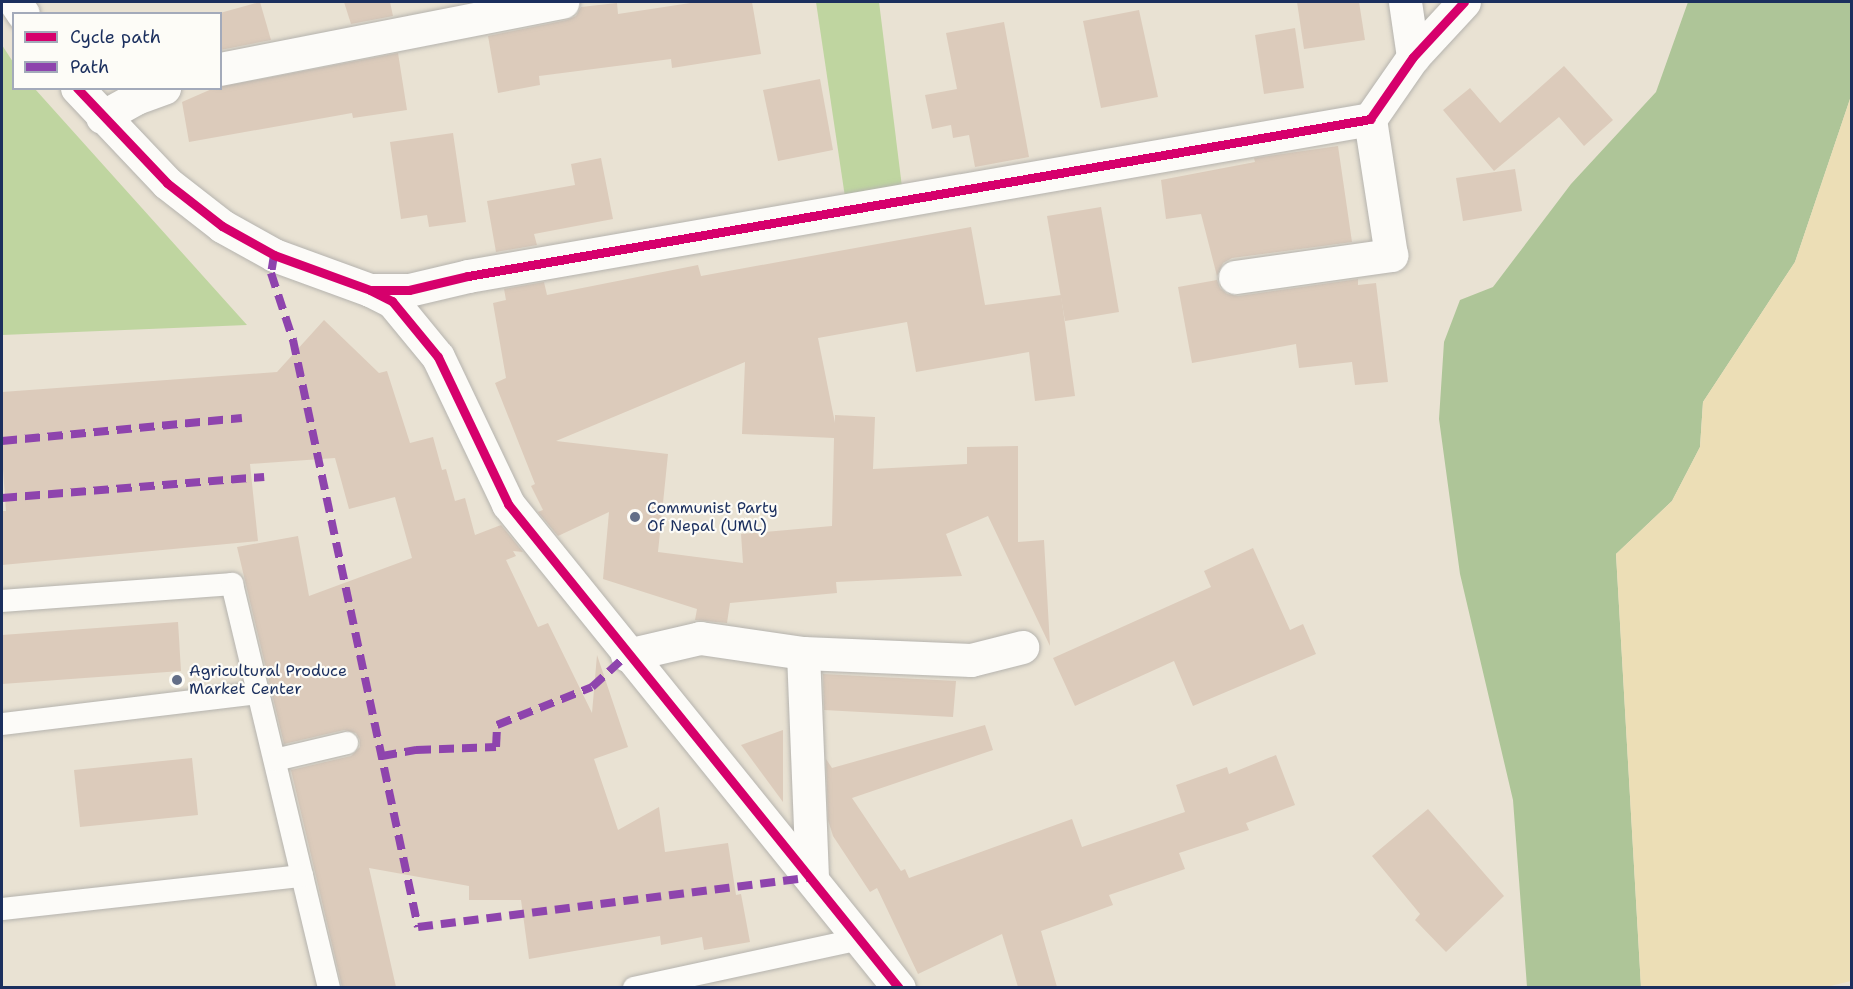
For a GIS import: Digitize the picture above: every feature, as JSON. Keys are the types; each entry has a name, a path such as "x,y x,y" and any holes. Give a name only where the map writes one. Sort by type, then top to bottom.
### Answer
{"street":[{"path":"222,69 563,2"},
{"path":"1405,2 1413,57"},
{"path":"1235,277 1391,255 1370,119 1413,57 1464,2"},
{"path":"80,90 102,117 167,183 222,226 274,255 370,290 392,301 438,357 508,504 627,655 812,877 899,987"},
{"path":"102,117 136,98 158,90"},
{"path":"370,290 409,290 480,274 1370,119"},
{"path":"627,655 700,638 803,652 971,660 1023,647"},
{"path":"803,652 812,877"}],"lane":[{"path":"2,602 232,584 329,987"},
{"path":"2,724 258,693"},
{"path":"275,760 346,743"},
{"path":"2,909 303,876"},
{"path":"634,987 860,939"}],"green space":[{"path":"816,2 879,2 902,187 845,197"},
{"path":"1688,2 1851,2 1851,96 1795,262 1703,402 1700,447 1672,501 1616,554 1641,987 1527,987 1513,800 1460,574 1439,419 1444,342 1460,300 1493,287 1571,184 1656,92"},
{"path":"2,45 12,60 12,90 36,90 247,325 2,335"}],"sand":[{"path":"1851,96 1851,981 1822,988 1641,987 1616,554 1672,501 1700,447 1703,402 1795,262"}],"building":[{"path":"260,2 271,40 222,50 222,12"},
{"path":"344,2 390,2 393,16 351,24"},
{"path":"697,2 752,2 761,54 672,68 671,59 539,76 540,85 498,93 488,36 567,20 576,16 581,7 617,3 618,14"},
{"path":"1297,2 1359,2 1365,40 1304,49"},
{"path":"1139,10 1158,97 1101,108 1083,21"},
{"path":"1004,22 1029,157 975,167 969,135 953,138 951,125 932,129 925,95 957,89 946,33"},
{"path":"1295,28 1304,88 1264,94 1255,35"},
{"path":"398,53 407,110 353,118 352,113 189,142 182,102 209,90 222,90 222,86"},
{"path":"1564,66 1613,120 1584,146 1559,117 1494,171 1443,110 1470,88 1500,123"},
{"path":"820,79 833,150 778,161 763,90"},
{"path":"453,133 466,222 429,227 427,215 401,219 390,142"},
{"path":"1338,146 1352,242 1232,258 1223,263 1217,276 1201,214 1166,219 1161,180 1255,162 1254,158"},
{"path":"601,158 613,219 534,234 537,245 496,252 487,201 575,185 571,164"},
{"path":"1515,169 1522,211 1463,221 1456,178"},
{"path":"1101,207 1119,312 1065,321 1047,216"},
{"path":"971,227 985,305 1061,295 1075,396 1035,401 1029,352 916,372 907,322 818,338 835,423 835,415 875,417 873,469 967,464 967,447 1018,446 1018,542 1044,540 1050,646 988,516 946,534 962,576 836,582 837,593 730,603 727,623 695,620 697,609 603,579 609,512 558,536 538,512 543,510 531,486 535,484 495,383 506,378 493,303 506,300 504,289 544,282 547,295 698,265 701,276","holes":["745,362 742,434 834,438 832,526 741,534 743,563 658,552 668,454 556,441"]},
{"path":"1358,279 1358,285 1376,283 1388,382 1355,385 1352,362 1299,368 1296,344 1192,363 1178,287 1217,280 1220,288 1227,294 1238,296"},
{"path":"324,320 379,373 387,371 410,443 433,437 442,470 446,469 455,501 465,498 475,535 501,525 523,552 513,551 516,556 506,560 538,627 548,623 592,713 597,655 628,747 594,759 618,830 659,807 665,852 728,843 736,895 741,894 750,942 704,950 702,937 661,945 660,936 529,959 521,900 469,900 469,886 369,868 396,987 342,987 291,770 351,756 360,747 360,740 356,733 344,730 284,744 237,547 298,536 309,596 412,558 395,497 349,509 335,458 250,464 258,541 2,565 2,511 6,511 2,455 2,392 277,372"},
{"path":"1253,548 1290,630 1303,624 1316,654 1193,706 1174,661 1075,706 1053,658 1211,587 1204,571"},
{"path":"178,622 181,671 2,684 2,635"},
{"path":"823,674 956,681 953,717 824,710"},
{"path":"985,725 993,750 852,798 901,871 905,869 909,878 1072,819 1082,847 1185,812 1176,785 1227,767 1229,774 1276,755 1295,805 1246,823 1249,830 1179,853 1185,869 1109,895 1113,905 1041,931 1057,987 1018,987 1002,934 918,974 877,888 870,892 833,836 828,820 826,759 832,768"},
{"path":"783,730 783,802 741,745"},
{"path":"192,758 198,815 80,827 74,770"},
{"path":"1428,809 1504,896 1446,952 1415,920 1420,914 1372,856"}],"marked path":[{"path":"274,255 271,273 293,340 418,927 812,877"},
{"path":"2,441 242,418"},
{"path":"2,498 264,477"},
{"path":"382,756 416,750 496,747 497,725 592,687 627,655"}],"cycle path":[{"path":"372,290 409,290 468,276 1370,119 1413,57 1464,2"},
{"path":"79,90 167,183 222,226 274,255 370,290 392,301 438,357 508,504 899,988"}],"place":[{"name":"Communist Party Of Nepal (UML)","path":"635,517"},
{"name":"Agricultural Produce Market Center","path":"177,680"}]}
